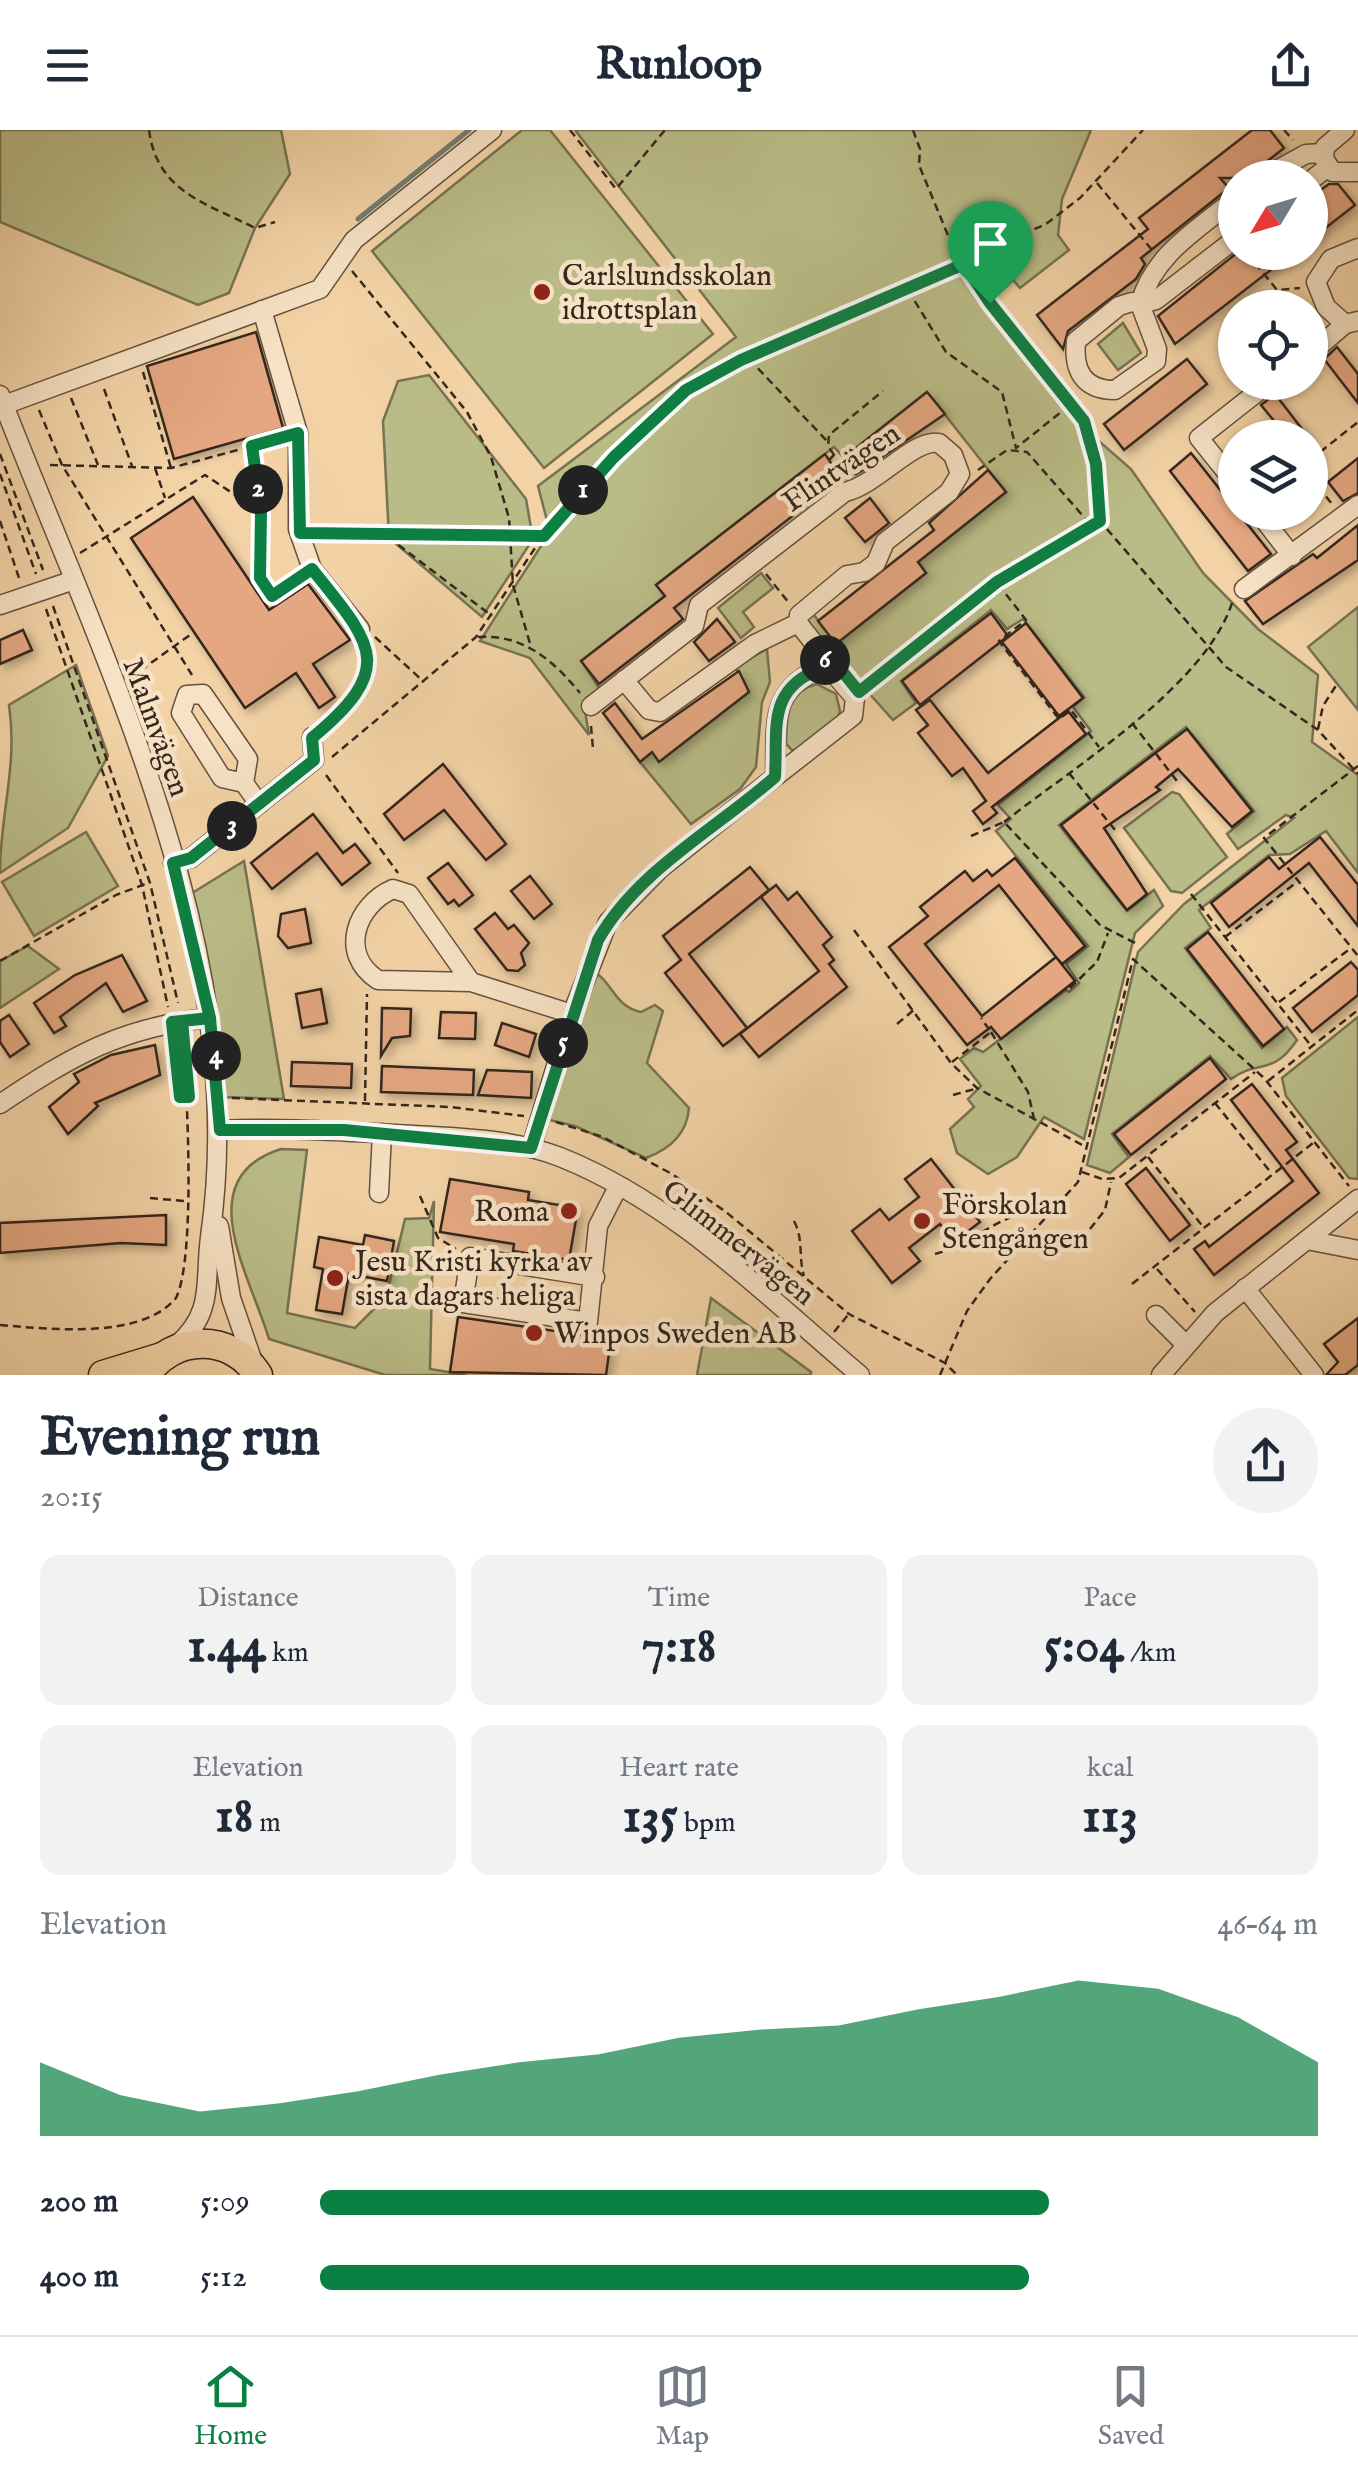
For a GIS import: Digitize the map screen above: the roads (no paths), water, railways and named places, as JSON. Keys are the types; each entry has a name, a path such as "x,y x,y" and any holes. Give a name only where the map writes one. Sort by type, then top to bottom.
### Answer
{"highway":[{"path":"103,1375 210,1343 235,1352 256,1372"}],"street":[{"path":"2,400 65,383 320,289 354,240 492,130"},
{"path":"1295,160 1306,154 1325,160 1346,130"},
{"path":"1328,162 1342,174 1358,172"},
{"path":"1218,212 1182,240 1147,282 1140,304 1157,349 1156,362 1115,390 1082,380 1075,365 1076,341 1119,306 1140,304 1156,300 1218,252"},
{"path":"1328,340 1351,322 1326,307 1316,282 1331,259 1358,248"},
{"path":"262,310 298,433 300,533 312,569 360,629"},
{"name":"Malmvägen","path":"2,400 74,580 173,863 210,1018 220,1130 204,1316 196,1329 159,1361"},
{"path":"1222,420 1247,400"},
{"path":"1218,423 1199,438 1218,462"},
{"name":"Flintvägen","path":"591,706 624,680 694,626 699,605 845,492 866,488 918,447 932,441 948,449 960,474 949,492 885,542 876,563 864,572 847,576 798,619 755,644 660,712 649,710 624,680"},
{"path":"1244,590 1350,511"},
{"path":"1272,530 1292,556"},
{"path":"0,605 74,580"},
{"path":"798,619 813,642 822,668"},
{"path":"531,1148 572,1014 608,922 660,868 853,716 856,707 849,688 830,669 822,668 782,695 777,707 775,777"},
{"path":"244,784 248,759 204,694 188,695 181,713 222,778 244,784 259,804"},
{"path":"173,863 191,858 314,760 312,738"},
{"path":"472,982 420,905 401,889 374,900 359,917 359,957 369,974 390,981 472,982 572,1014"},
{"path":"0,1104 103,1041 177,1021 210,1018"},
{"name":"Glimmervägen","path":"220,1130 382,1134 531,1148 618,1187 674,1220 860,1375"},
{"path":"379,1193 382,1134"},
{"path":"595,1276 470,1257 462,1303 588,1322 595,1276 598,1226 618,1187"},
{"path":"1161,1375 1205,1323 1358,1200"},
{"name":"Malmvägen","path":"216,1210 231,1298 256,1372"},
{"path":"1307,1240 1358,1250"},
{"path":"1245,1288 1314,1375"},
{"path":"1156,1314 1185,1344"}],"waterway":[{"path":"358,219 469,130"}],"place":[{"name":"Carlslundsskolan idrottsplan","path":"542,292"},
{"name":"Roma","path":"569,1211"},
{"name":"Förskolan Stengången","path":"922,1221"},
{"name":"Jesu Kristi kyrka av sista dagars heliga","path":"335,1278"},
{"name":"Winpos Sweden AB","path":"534,1333"}]}
